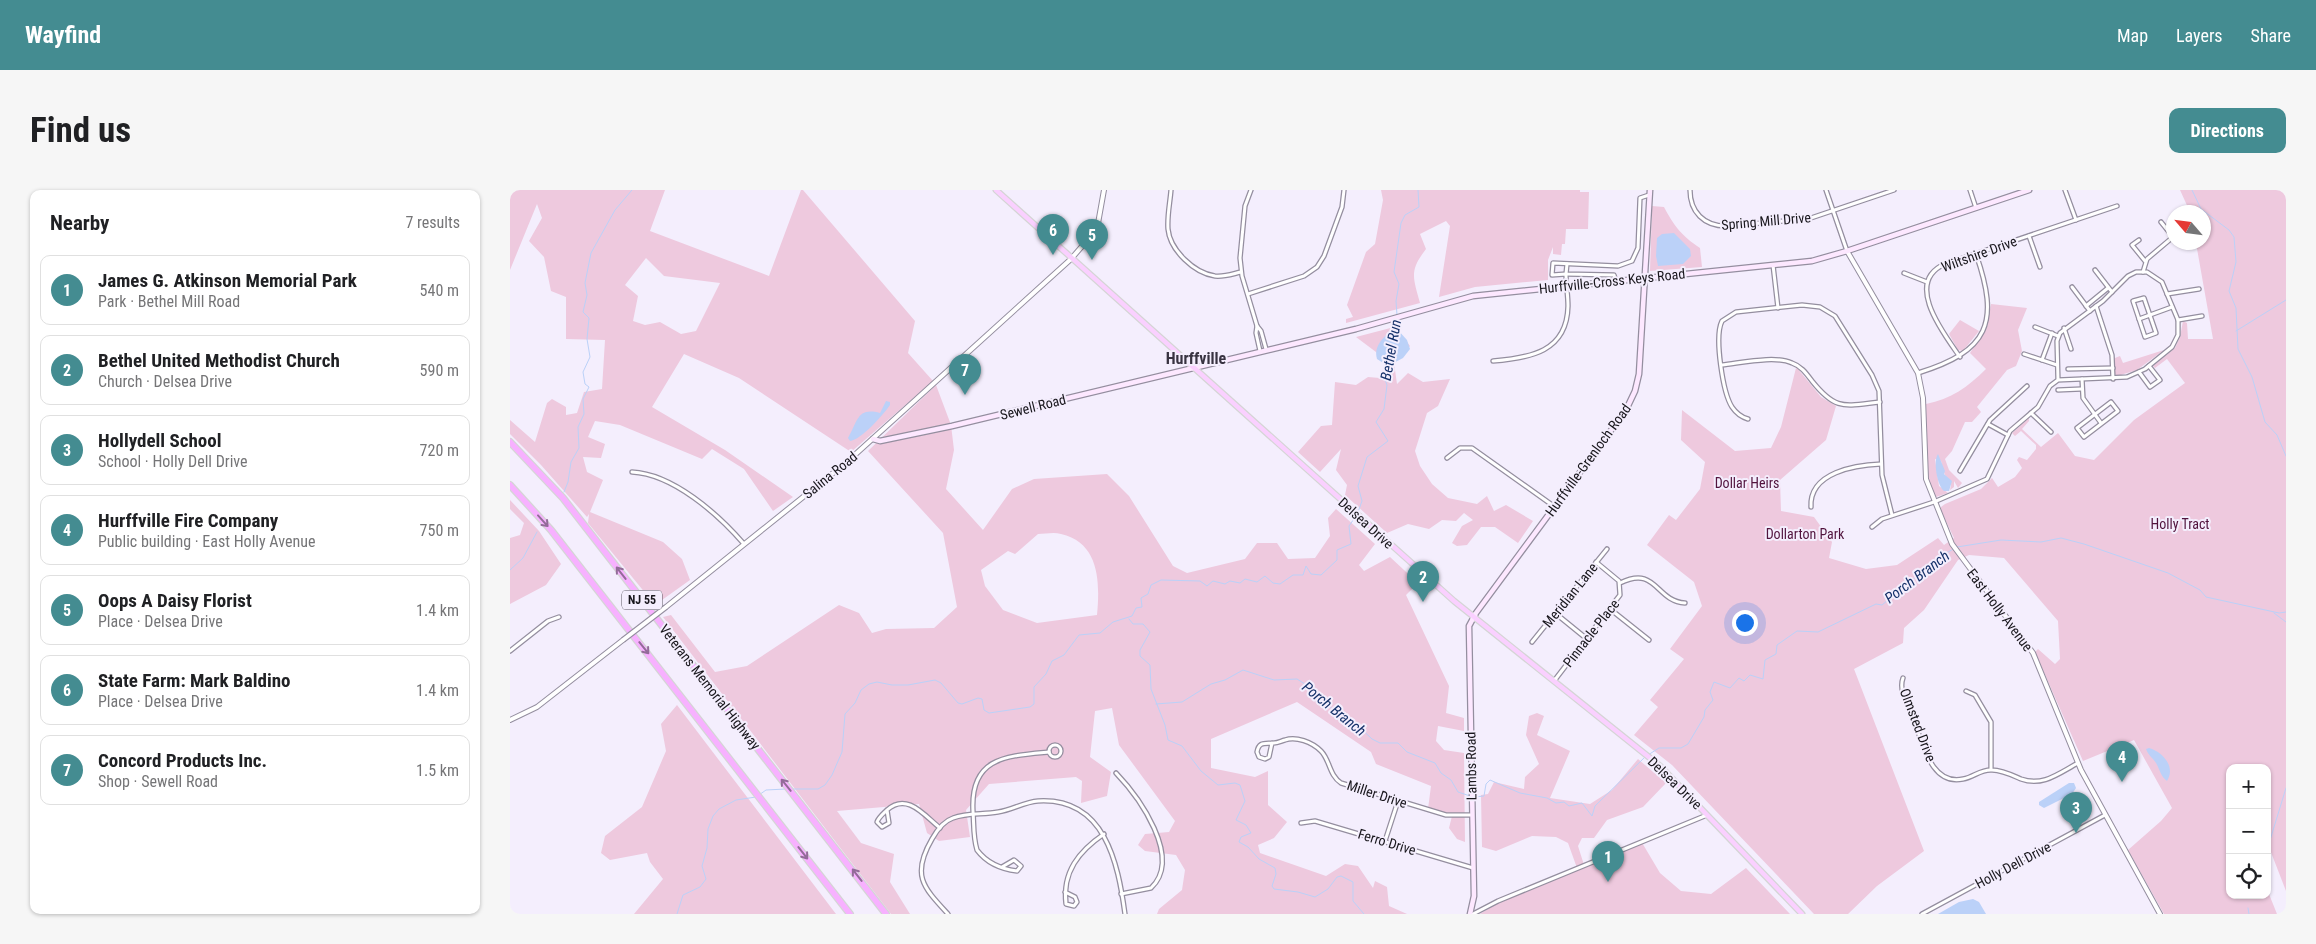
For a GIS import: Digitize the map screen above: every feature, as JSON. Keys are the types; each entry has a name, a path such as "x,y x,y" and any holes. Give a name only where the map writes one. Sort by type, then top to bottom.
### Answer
{"highway":[{"name":"Veterans Memorial Highway","path":"510,442 563,498 886,914"},
{"name":"Veterans Memorial Highway","path":"510,485 551,530 697,715 740,774 850,914"}],"main road":[{"name":"Delsea Drive","path":"996,190 1473,618 1660,766 1802,914"},
{"name":"Hurffville-Cross Keys Road","path":"1193,368 1474,296 1812,261 2029,190"},
{"name":"Hurffville-Grenloch Road","path":"1473,618 1626,410 1635,391 1639,374 1650,193"},
{"name":"Sewell Road","path":"873,439 880,441 952,426 1193,368"},
{"name":"Lambs Road","path":"1472,914 1474,901 1469,626 1473,618"}],"street":[{"name":"Salina Road","path":"510,720 536,707 666,607 873,439 1071,258 1097,228 1104,190"},
{"path":"1171,190 1168,228 1170,238 1177,250 1194,267 1208,275 1223,276 1242,272"},
{"path":"1251,190 1245,206 1242,230 1242,272 1257,326 1256,334 1260,351"},
{"path":"1248,294 1304,276 1317,267 1324,256 1342,206 1344,190"},
{"name":"Spring Mill Drive","path":"1690,190 1691,202 1697,213 1705,221 1718,226 1804,219 1894,190"},
{"name":"East Holly Avenue","path":"1826,190 1847,251 1918,374 1923,398 1925,469 1934,502 1952,544 2034,656 2078,763 2160,914"},
{"path":"1970,190 1976,208"},
{"path":"2066,190 2076,220"},
{"path":"1614,275 1552,275 1553,263 1618,266 1629,263 1636,255 1640,198 1650,193"},
{"name":"Wiltshire Drive","path":"1960,357 1927,303 1925,294 1927,282 1938,267 2117,206"},
{"path":"2143,272 2145,261 2174,237 2161,222"},
{"path":"2029,236 2040,267"},
{"path":"2138,240 2132,245 2145,261"},
{"path":"1918,374 1945,365 1960,357 1978,338 1988,310 1987,286 1976,254"},
{"path":"1493,361 1531,357 1550,346 1558,336 1566,317 1568,305 1566,285 1567,264"},
{"path":"1616,281 1614,275 1618,266"},
{"path":"1773,266 1778,308"},
{"path":"2095,270 2112,292"},
{"path":"1872,527 1879,520 1934,502 1987,479 2008,435 2016,424 2040,404 2050,386 2058,380 2127,377 2149,366 2175,343 2179,331 2178,320 2161,280 2143,272 2128,276 2090,311 2064,328 2058,336 2058,380"},
{"path":"1904,273 1927,282"},
{"path":"2072,287 2090,311"},
{"path":"2086,306 2108,288"},
{"path":"2167,294 2198,289"},
{"path":"2144,298 2156,334 2145,337 2139,319 2133,301 2144,298"},
{"path":"1748,419 1739,415 1730,403 1725,387 1719,332 1724,320 1736,312 1814,306 1826,310 1835,316 1872,375 1880,402 1881,464 1884,488 1892,515"},
{"path":"2096,306 2111,352 2113,379"},
{"path":"2139,319 2172,307"},
{"path":"2178,320 2202,316"},
{"path":"1257,326 1261,331 1266,349"},
{"path":"2035,327 2058,336"},
{"path":"2064,328 2072,349"},
{"path":"2042,360 2052,333"},
{"path":"2024,354 2057,365"},
{"path":"1722,365 1772,360 1788,361 1803,369 1825,396 1835,403 1850,405 1880,402"},
{"path":"2139,372 2150,387 2160,380 2149,366"},
{"path":"2068,369 2113,368"},
{"path":"2082,379 2081,389 2084,400 2101,423"},
{"path":"1960,471 1988,424 2026,386"},
{"path":"2058,390 2081,389"},
{"path":"2111,402 2118,411 2101,423 2084,437 2077,428 2111,402"},
{"path":"2031,413 2051,432"},
{"path":"1988,424 2008,435"},
{"path":"1447,458 1460,448 1472,448 1555,507"},
{"path":"1811,507 1812,496 1816,490 1833,475 1855,466 1881,464"},
{"path":"632,472 641,472 680,490 725,522 744,544"},
{"name":"Meridian Lane","path":"1532,642 1607,549"},
{"name":"Pinnacle Place","path":"1553,681 1619,597 1620,583 1596,562"},
{"path":"1620,583 1632,577 1643,578 1675,601 1685,603"},
{"path":"1610,610 1649,640"},
{"path":"1555,613 1587,639"},
{"path":"510,651 548,621 560,617"},
{"name":"Olmsted Drive","path":"1903,678 1902,690 1929,758 1936,770 1946,777 1959,780 1991,770"},
{"path":"1966,691 1975,695 1991,722 1991,770 2036,782 2049,778 2078,763"},
{"name":"Miller Drive","path":"1272,743 1295,738 1312,744 1322,752 1331,773 1341,783 1446,815 1472,815"},
{"path":"1266,742 1272,743 1269,756 1265,759 1259,758 1257,752 1259,746 1266,742"},
{"path":"1002,867 1014,860 1021,866 1017,871 1002,867 987,860 978,850 974,813 974,784 986,767 1004,758 1049,752"},
{"path":"1116,773 1141,802 1160,847 1164,865 1162,874 1151,888 1121,894"},
{"path":"1385,841 1398,801"},
{"path":"948,914 926,890 921,874 922,858 940,828 950,819 974,813 998,812 1030,802 1056,802 1066,804 1084,814 1104,834 1113,858 1124,914"},
{"path":"887,810 889,823 882,827 878,820 887,810 899,803 908,803 940,828"},
{"path":"1472,914 1498,900 1707,814"},
{"name":"Holly Dell Drive","path":"1922,914 2105,815"},
{"name":"Ferro Drive","path":"1301,823 1315,821 1473,868"},
{"path":"1065,892 1074,897 1077,902 1074,906 1066,904 1065,892 1069,871 1079,854 1104,834"}],"green space":[{"path":"510,190 665,190 650,231 769,276 801,190 803,190 915,321 908,353 933,381 851,452 739,378 684,354 652,407 725,450 793,497 773,511 744,469 712,449 702,459 620,425 595,421 588,437 605,444 601,458 583,457 587,472 603,480 590,512 663,542 682,559 690,580 655,605 588,523 589,514 587,517 541,465 510,434 510,420 535,442 547,403 552,399 566,407 566,415 577,413 584,392 602,389 605,340 566,339 566,297 551,291 544,257 529,241 542,218 537,204 510,270","holes":["646,258 664,276 720,283 696,331 681,334 660,322 645,325 633,321 638,296 625,285"]},
{"path":"1381,190 1580,190 1580,192 1589,192 1588,229 1566,229 1565,244 1562,244 1561,255 1553,254 1553,247 1548,260 1548,280 1475,287 1439,297 1450,226 1446,221 1420,234 1426,249 1417,263 1414,280 1420,303 1346,323 1346,319 1353,317 1347,305 1366,252 1375,244 1383,200"},
{"name":"Holly Tract","path":"2180,190 2286,190 2286,891 2271,852 2271,764 2226,764 2226,899 2271,899 2277,914 2164,914 2128,850 2161,821 2172,808 2134,740 2083,761 2035,652 2038,649 2055,664 2060,659 2058,621 2004,558 1969,555 1958,560 1924,610 1904,628 1903,643 1854,669 1924,851 1877,886 1848,914 1814,914 1672,765 1634,735 1658,707 1650,700 1684,659 1670,649 1702,606 1694,582 1647,545 1669,515 1676,520 1700,489 1705,462 1681,440 1682,410 1735,451 1771,448 1781,427 1796,368 1798,369 1821,397 1836,406 1826,440 1780,480 1781,511 1814,517 1832,542 1829,558 1866,569 1897,565 1938,538 1944,545 1954,538 1941,511 1941,507 1945,504 1981,489 1992,478 1998,487 2015,477 2022,468 2017,460 2019,457 2027,460 2036,449 2036,445 2021,431 2015,436 2012,433 2029,418 2029,421 2022,429 2041,447 2058,433 2075,456 2094,460 2134,420 2185,383 2167,359 2155,368 2153,366 2175,348 2180,337 2183,321 2187,323 2188,339 2213,339 2197,250 2211,250 2211,205 2187,205"},
{"path":"1652,206 1664,207 1679,230 1700,248 1702,267 1650,271"},
{"path":"1991,304 2027,308 2018,330 2022,351 2016,366 2007,370 1977,407 1981,412 1972,422 1965,422 1952,451 1945,459 1949,470 1962,483 1958,488 1954,481 1954,487 1950,490 1951,483 1945,475 1941,461 1935,459 1939,486 1948,493 1936,497 1932,489 1927,466 1926,404 1943,399 1959,391 1986,369 1970,353 1987,327"},
{"path":"1960,320 1979,331 1963,351 1958,350 1949,334"},
{"path":"1402,325 1400,333 1410,346 1394,363 1397,384 1408,373 1423,382 1450,379 1438,406 1427,413 1415,451 1420,466 1432,484 1448,498 1477,504 1487,496 1494,511 1506,505 1533,521 1518,543 1495,527 1481,527 1467,545 1457,546 1452,543 1462,526 1473,520 1464,513 1456,521 1442,520 1429,529 1408,524 1387,533 1345,495 1347,485 1336,470 1341,449 1320,472 1298,452 1321,426 1332,425 1335,382 1356,385 1368,377 1380,378 1385,364 1376,352 1356,337"},
{"path":"2164,350 2137,370 2117,376 2115,374 2115,358 2120,356 2123,363"},
{"path":"936,385 951,425 954,450 946,489 983,530 1012,489 1034,479 1107,474 1129,496 1173,566 1187,573 1245,559 1257,543 1277,543 1288,559 1315,558 1330,536 1328,518 1336,509 1375,544 1359,565 1364,571 1390,557 1418,583 1406,595 1449,686 1446,713 1464,718 1464,731 1438,726 1436,741 1444,750 1464,753 1465,842 1457,839 1449,828 1452,816 1428,809 1431,786 1376,764 1371,752 1297,702 1211,739 1211,768 1255,777 1268,771 1268,805 1287,822 1274,838 1258,845 1260,853 1326,876 1345,864 1358,866 1373,888 1375,881 1387,887 1389,906 1407,914 1157,914 1159,909 1182,890 1185,870 1176,855 1145,851 1138,845 1145,834 1169,832 1175,821 1119,745 1112,708 1095,711 1090,757 1111,772 1107,796 1081,803 1082,781 1076,777 989,784 966,810 970,837 939,841 927,833 919,804 837,811 861,843 894,854 890,882 910,914 891,914 663,617 671,615 715,672 747,666 839,605 859,613 872,633 886,629 934,628 957,607 943,533 868,451","holes":["1058,533 1074,539 1084,546 1095,566 1098,590 1097,615 1037,623 1003,610 985,586 981,570 1008,551 1015,554 1038,534"]},
{"path":"510,500 539,531 561,564 546,585 510,604 510,538 520,535 524,523 510,509"},
{"path":"677,705 836,914 634,914 663,879 650,862 647,853 610,860 601,853 605,836 642,807 666,751 661,724"},
{"path":"1537,713 1544,716 1537,735 1570,751 1550,798 1590,804 1612,790 1638,759 1666,783 1643,807 1607,820 1594,838 1582,838 1578,846 1584,865 1641,841 1660,873 1681,891 1711,894 1746,868 1790,914 1480,914 1499,902 1577,868 1568,843 1556,837 1532,836 1496,851 1482,847 1481,795 1488,794 1494,782 1524,789 1525,777 1539,764 1526,735 1529,716"}],"water":[{"path":"1674,233 1690,249 1691,256 1683,264 1658,266 1656,256 1657,238 1662,234"},
{"path":"1394,329 1397,329 1407,340 1410,349 1403,358 1388,366 1377,359 1376,354 1383,338"},
{"path":"886,401 890,402 890,405 877,421 866,432 855,440 850,441 848,438 859,417 867,412 880,413"},
{"path":"1938,454 1945,471 1944,474 1952,481 1949,491 1944,491 1938,479 1936,462"},
{"path":"2149,748 2159,753 2167,761 2170,770 2167,781 2147,751 2146,749"},
{"path":"2069,783 2074,783 2076,788 2072,794 2044,808 2039,805 2039,802"},
{"path":"1973,899 1979,902 1986,914 1938,914 1959,902"}],"waterway":[{"path":"564,492 568,482 571,462 579,448 578,427 584,414 583,399 589,387 585,384 583,372 590,357 587,339 589,318 583,312 587,295 585,283 591,253 615,210 632,190"},
{"name":"Bethel Run","path":"1397,315 1396,301 1399,284 1394,272 1401,223 1405,215 1419,207 1418,190"},
{"path":"2192,190 2201,209 2229,230 2234,237 2236,262 2229,291 2236,308 2238,349 2252,377 2265,422 2277,435 2286,456"},
{"path":"2236,331 2286,300"},
{"name":"Bethel Run","path":"1396,329 1398,319"},
{"name":"Bethel Run","path":"1358,512 1362,501 1358,486 1367,457 1388,441 1376,422 1384,409 1387,385 1384,377 1390,365"},
{"path":"792,789 818,789 825,785 832,775 842,752 845,714 855,703 861,690 869,684 877,682 892,685 908,685 935,680 941,683 958,703 962,704 978,698 982,699 984,710 989,713 1030,707 1034,704 1034,687 1046,674 1052,661 1064,655 1079,635 1100,633 1113,622 1132,616 1136,608 1142,607 1141,598 1148,594 1151,585 1161,580 1200,581 1207,586 1213,581 1225,584 1230,581 1240,583 1245,579 1257,582 1265,576 1273,583 1280,584 1293,575 1303,575 1306,566 1311,574 1321,575 1337,560 1337,550 1351,544 1349,526 1356,516"},
{"path":"510,570 523,558 537,532"},
{"name":"Porch Branch","path":"1648,755 1659,748 1681,748 1688,744 1704,717 1705,710 1713,700 1710,692 1714,682 1730,688 1739,678 1744,681 1750,675 1763,679 1765,660 1776,654 1777,645 1797,631 1818,632 1876,604 1882,605 1941,556 1957,547 2001,540 2041,542 2061,538 2168,573 2200,590 2206,597 2279,613 2286,612"},
{"path":"2274,613 2286,622"},
{"path":"1129,619 1133,624 1143,624 1150,632 1140,650 1140,656 1150,665 1151,689 1165,725 1168,740 1182,746 1201,771 1218,785 1235,783 1240,785 1245,801 1236,820 1246,825 1251,833 1241,837 1239,842 1248,847 1259,859 1275,868 1276,874 1272,886 1274,889 1298,892 1315,897 1328,889 1337,877 1341,876 1353,882 1353,901 1364,914"},
{"name":"Porch Branch","path":"1156,704 1182,702 1211,684 1225,680 1243,670 1274,680 1297,679 1308,686 1342,718 1356,724 1372,739 1380,743 1398,743 1407,752 1435,763 1441,773 1451,780 1458,792 1470,796"},
{"name":"Porch Branch","path":"1474,797 1484,796 1486,784 1490,780 1520,793 1547,798 1556,803 1564,802 1569,806 1582,803 1592,816 1595,806 1645,757"},
{"path":"2271,837 2286,788"},
{"path":"759,795 766,790 786,789"},
{"path":"677,914 683,895 700,887 706,879 702,866 707,848 708,829 713,816 719,809 736,800 756,797"},
{"path":"2248,908 2249,914"}],"place":[{"name":"State Farm: Mark Baldino","path":"1053,255"},
{"name":"Oops A Daisy Florist","path":"1092,260"},
{"name":"Concord Products Inc.","path":"965,395"},
{"name":"Bethel United Methodist Church","path":"1423,602"},
{"name":"Hurffville Fire Company","path":"2122,782"},
{"name":"Hollydell School","path":"2076,833"},
{"name":"James G. Atkinson Memorial Park","path":"1608,882"}],"district":[{"name":"Hurffville","path":"1196,358"}],"park label":[{"name":"Dollar Heirs","path":"1747,483"},
{"name":"Dollarton Park","path":"1805,534"}]}
